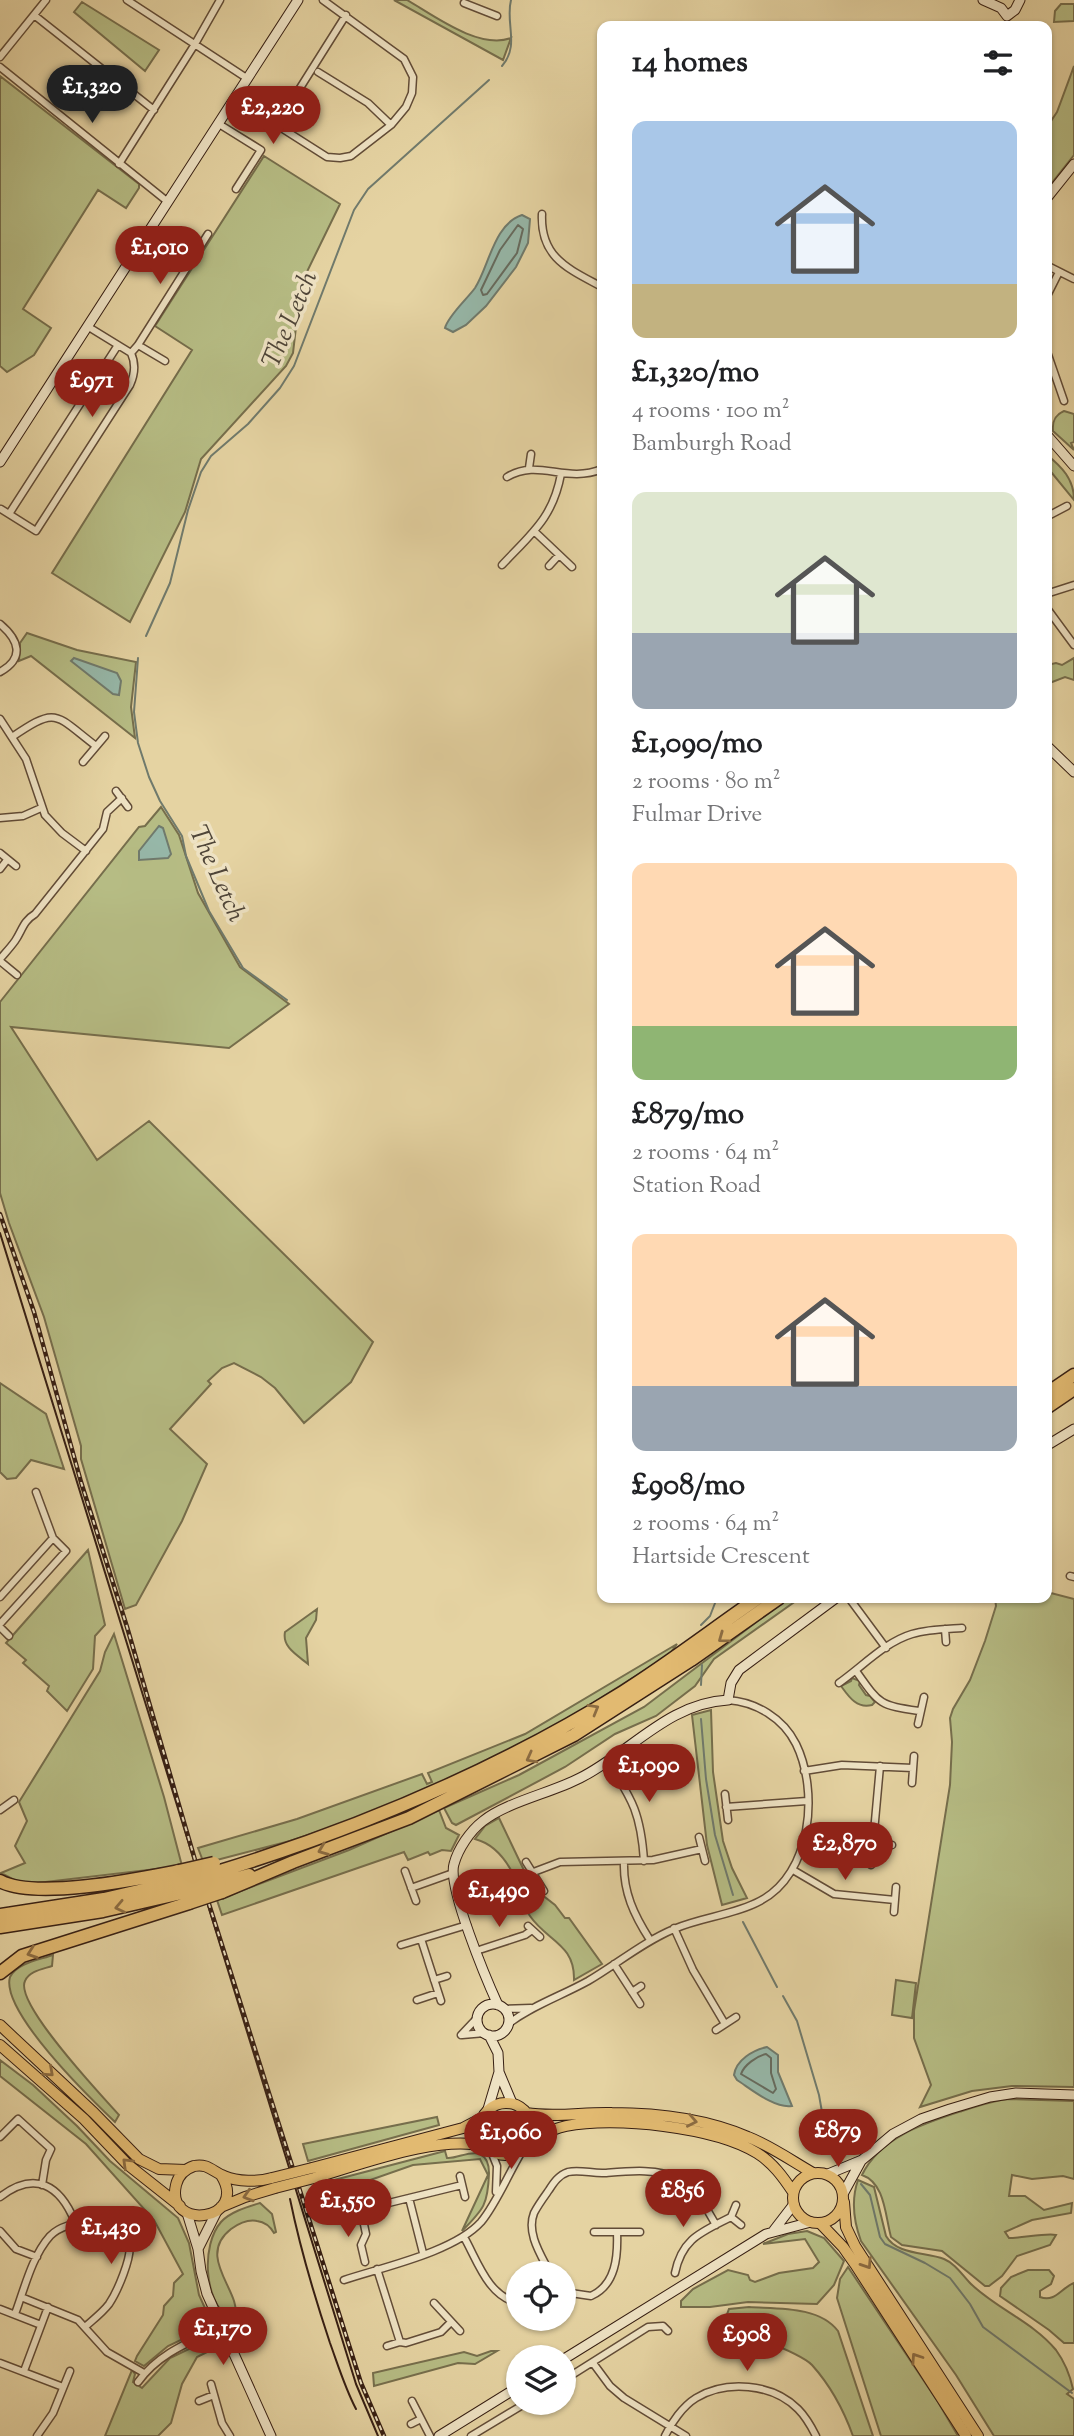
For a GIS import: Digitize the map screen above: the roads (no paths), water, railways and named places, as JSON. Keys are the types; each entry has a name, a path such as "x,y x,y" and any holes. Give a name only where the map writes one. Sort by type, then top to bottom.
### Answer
{"highway":[{"path":"1052,1390 1074,1375"},
{"path":"1052,1404 1074,1388"},
{"path":"0,1973 22,1956 184,1887 218,1878 403,1807 465,1779 571,1723 624,1691 751,1603"},
{"path":"6,1920 103,1911 218,1878 293,1862 409,1818 574,1735 691,1660 772,1603"},
{"path":"0,1881 14,1887 34,1890 124,1881 184,1887"}],"main road":[{"path":"0,462 298,0"},
{"path":"983,0 1001,8 1007,21 1020,0"},
{"path":"1052,192 1074,164"},
{"path":"1052,441 1074,466"},
{"path":"1052,751 1074,772"},
{"path":"1052,1443 1073,1432"},
{"path":"512,2104 499,2072 498,2053 509,2017 486,1982 453,1873 462,1847 484,1820 565,1785 608,1762 680,1711 703,1703 728,1700 731,1683 739,1670 829,1603"},
{"path":"486,1982 484,2008 478,2017 478,2025 498,2053"},
{"path":"484,2008 491,2005 501,2007"},
{"path":"0,2025 139,2159 159,2169 186,2170"},
{"path":"487,2034 497,2035 507,2027"},
{"path":"0,2045 84,2119 127,2164 184,2209 203,2217 274,2183 313,2173 461,2142 500,2154 511,2154 527,2143 567,2126 601,2123 648,2125 736,2143 756,2152 777,2169 793,2192 794,2204 801,2217 816,2223 843,2247 966,2436"},
{"path":"489,2149 480,2133 499,2072"},
{"path":"313,2173 469,2126 498,2104 512,2104 526,2113 545,2116 626,2113 708,2124 748,2137 813,2173 828,2174 862,2160 893,2134 921,2119 950,2109 990,2097 1016,2093 1074,2095"},
{"path":"526,2113 531,2125 527,2143"},
{"path":"774,2230 834,2218 862,2160"},
{"path":"271,2436 205,2287 198,2249 184,2209 175,2194 178,2179 186,2170 195,2166 206,2166 221,2175 274,2183"},
{"path":"793,2192 803,2178 813,2173"},
{"path":"828,2174 840,2184 846,2227 855,2246 978,2436"},
{"path":"198,2249 226,2190 221,2175"},
{"path":"576,2352 774,2230 794,2204"},
{"path":"439,2436 451,2433 506,2395"}],"street":[{"path":"0,57 46,0"},
{"path":"127,0 135,2 248,79"},
{"path":"119,163 220,0"},
{"path":"283,130 327,157 351,156 391,125 410,100 414,85 411,70 404,59 323,0"},
{"path":"477,9 480,0"},
{"path":"464,4 497,16"},
{"path":"34,15 154,110"},
{"path":"283,115 346,15"},
{"path":"0,68 168,202"},
{"path":"318,72 368,103 391,125"},
{"path":"323,87 328,78"},
{"path":"219,124 261,150 236,189"},
{"path":"293,136 298,128"},
{"path":"542,214 544,237 555,258 570,270 597,284"},
{"path":"131,353 207,236 197,233"},
{"path":"1052,268 1074,279"},
{"path":"1052,286 1059,272"},
{"path":"1,509 36,531 133,379 134,360 131,353 87,326"},
{"path":"9,514 118,345"},
{"path":"138,345 165,362"},
{"path":"1052,366 1065,401"},
{"path":"133,379 141,382"},
{"path":"1059,386 1068,382"},
{"path":"529,468 530,454"},
{"path":"507,477 529,468 583,475 597,471"},
{"path":"502,565 534,531 554,503 561,474"},
{"path":"1052,515 1066,506"},
{"path":"1059,512 1063,522"},
{"path":"534,531 572,567"},
{"path":"549,566 559,555"},
{"path":"1052,592 1074,585"},
{"path":"1052,617 1074,644"},
{"path":"0,624 13,636 17,648 11,665 0,672"},
{"path":"12,737 41,719 52,717 63,720 96,746"},
{"path":"1,723 26,759 41,808 51,823 86,851"},
{"path":"83,762 105,736"},
{"path":"116,791 128,807"},
{"path":"17,975 0,960 16,939 19,930 86,851 104,827 107,813 122,798"},
{"path":"0,818 23,816 41,808"},
{"path":"0,853 16,866"},
{"path":"0,869 7,860"},
{"path":"9,1636 0,1626 66,1551 53,1538 35,1490"},
{"path":"0,1597 53,1538"},
{"path":"853,1603 886,1648"},
{"path":"839,1683 886,1648 909,1635 962,1628"},
{"path":"945,1629 946,1642"},
{"path":"856,1671 880,1703 919,1711"},
{"path":"918,1724 924,1697"},
{"path":"507,2027 533,2007 575,1988 650,1940 674,1928 761,1901 781,1885 793,1870 805,1839 807,1801 804,1771 797,1747 780,1722 755,1706 728,1700"},
{"path":"912,1783 915,1756"},
{"path":"608,1762 638,1814 644,1861"},
{"path":"804,1771 842,1765 913,1768"},
{"path":"871,1866 880,1766"},
{"path":"725,1794 728,1820"},
{"path":"0,1810 14,1800"},
{"path":"726,1807 807,1801"},
{"path":"699,1837 705,1861"},
{"path":"873,1844 892,1845"},
{"path":"531,1873 553,1863 570,1860 644,1861 702,1849"},
{"path":"526,1862 544,1891"},
{"path":"624,1862 624,1881 629,1901 650,1940"},
{"path":"793,1870 834,1894 895,1900"},
{"path":"405,1871 416,1901"},
{"path":"411,1888 453,1873"},
{"path":"894,1912 896,1887"},
{"path":"401,1945 467,1925"},
{"path":"476,1951 525,1935 530,1928 540,1937"},
{"path":"674,1928 692,1970 725,2024"},
{"path":"417,2000 440,1997 421,1939"},
{"path":"614,1964 640,2004"},
{"path":"434,1980 447,1976"},
{"path":"632,1992 641,1986"},
{"path":"501,2007 533,2007"},
{"path":"478,2017 461,2035 487,2034"},
{"path":"716,2030 736,2017"},
{"path":"0,2137 18,2119 51,2149 46,2160 42,2185"},
{"path":"344,2280 445,2247 464,2237 480,2222 527,2143"},
{"path":"489,2149 497,2165 495,2197"},
{"path":"544,2261 534,2241 534,2213 556,2179 567,2172 603,2173 624,2170 677,2178 700,2198 716,2225"},
{"path":"460,2176 465,2197"},
{"path":"0,2197 23,2184 42,2185 55,2190 61,2196 69,2206 75,2222"},
{"path":"352,2212 462,2185"},
{"path":"408,2198 423,2253"},
{"path":"675,2273 678,2259 686,2244 731,2217 736,2205"},
{"path":"360,2210 366,2234 360,2245 365,2262"},
{"path":"731,2217 741,2225"},
{"path":"15,2314 37,2257 52,2234 75,2222 100,2223 125,2235 130,2248 112,2300 86,2326"},
{"path":"0,2231 16,2249 37,2257"},
{"path":"594,2232 640,2232"},
{"path":"576,2294 590,2296 605,2287 612,2276 617,2256 617,2232"},
{"path":"464,2237 491,2286 506,2298"},
{"path":"377,2269 400,2342"},
{"path":"21,2297 74,2317 86,2326 107,2352 144,2373"},
{"path":"434,2303 460,2331"},
{"path":"24,2371 48,2308"},
{"path":"0,2309 41,2325"},
{"path":"387,2346 441,2332 452,2322"},
{"path":"576,2373 648,2327 663,2326 668,2331"},
{"path":"138,2382 144,2373 174,2349 221,2327"},
{"path":"592,2342 602,2357"},
{"path":"593,2362 617,2392 640,2410 686,2436"},
{"path":"0,2363 63,2387"},
{"path":"37,2436 53,2413 70,2371"},
{"path":"211,2384 222,2423 230,2436"},
{"path":"665,2436 670,2426 695,2399 721,2389 749,2386 767,2391 794,2405 816,2436"},
{"path":"200,2401 214,2395"},
{"path":"412,2401 430,2436"},
{"path":"471,2436 506,2415"},
{"path":"411,2424 421,2419"}],"water":[{"path":"522,215 530,219 528,243 516,267 486,306 466,325 453,332 445,328 475,288 505,227"},
{"path":"74,658 117,673 121,681 119,695 113,694 71,661"},
{"path":"159,826 163,828 171,854 168,858 139,860 139,851"},
{"path":"767,2047 778,2055 778,2072 792,2106 763,2098 734,2075 746,2056"}],"waterway":[{"name":"The Letch","path":"502,66 510,50 511,0"},
{"name":"The Letch","path":"146,636 170,583 188,510 201,472 211,456 248,424 280,388 294,366 354,210 368,189 489,80"},
{"name":"The Letch","path":"138,658 134,712 138,743 149,777 160,801 182,836 186,856 209,911 243,968 287,1000"},
{"path":"701,1625 710,1616 715,1603"},
{"path":"701,1685 702,1665"},
{"path":"701,1719 706,1779 715,1835 733,1895"},
{"path":"743,1922 777,1987"},
{"path":"783,1996 797,2021 819,2095 832,2153"},
{"path":"861,2184 870,2195 880,2237 885,2244 950,2278 983,2327 1072,2393"}],"tram line":[{"path":"0,1233 356,2384 378,2436"},
{"path":"290,2199 318,2307 356,2409"}],"railway":[{"path":"0,1214 34,1312 81,1482 127,1627 195,1860 361,2383 384,2436"}]}
